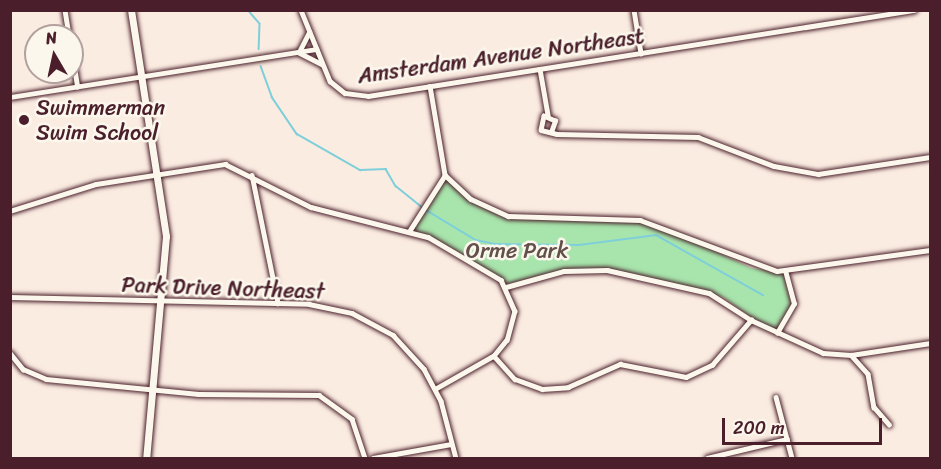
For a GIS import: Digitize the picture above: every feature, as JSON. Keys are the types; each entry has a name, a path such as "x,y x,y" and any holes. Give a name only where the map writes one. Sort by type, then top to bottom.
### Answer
{"main road":[{"path":"131,10 165,236 146,459"}],"street":[{"name":"Amsterdam Avenue Northeast","path":"301,10 322,64 337,88 357,96 914,10"},
{"path":"634,10 641,53"},
{"path":"298,52 309,30"},
{"path":"10,97 316,49"},
{"path":"298,52 322,64"},
{"path":"540,69 548,115 556,124 551,132"},
{"path":"430,86 445,175 471,199 508,216 640,220 749,264 785,271 930,250"},
{"path":"548,115 539,124 551,132 698,137 774,166 818,174 930,158"},
{"path":"10,210 68,190 225,164 250,172 311,207 410,230 507,287 564,271 607,270 709,293 751,320 823,353 851,356 930,344"},
{"path":"250,172 258,187 263,249 278,303"},
{"path":"410,230 445,175"},
{"path":"777,333 794,304 785,271"},
{"path":"436,389 494,356 514,320 507,287"},
{"name":"Park Drive Northeast","path":"10,297 329,306 371,321 410,351 436,389 456,459"},
{"path":"494,356 515,379 542,389 568,387 620,364 686,377 712,365 751,320"},
{"path":"10,353 38,377 153,390 319,395 352,419 364,459"},
{"path":"851,356 868,374 874,407 889,424"},
{"path":"776,397 792,459"},
{"path":"707,459 787,439"},
{"path":"373,459 451,444"}],"green space":[{"name":"Orme Park","path":"445,177 465,198 504,218 621,218 674,232 751,268 783,273 793,311 774,334 723,297 659,281 597,271 554,273 512,286 411,231"}],"waterway":[{"path":"248,10 260,24 259,49"},
{"path":"261,66 272,97 297,134 360,170 386,169 396,186 422,207"},
{"path":"426,210 476,240 495,244 579,245 656,235 763,295"}],"place":[{"name":"Swimmerman Swim School","path":"24,120"}]}
